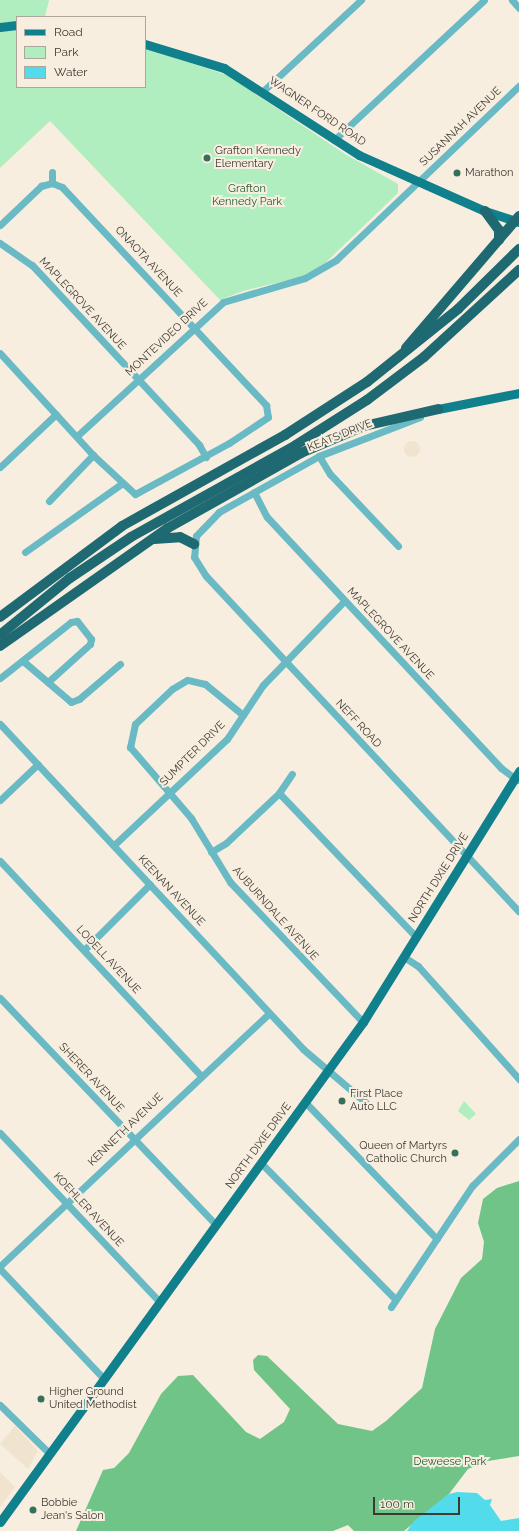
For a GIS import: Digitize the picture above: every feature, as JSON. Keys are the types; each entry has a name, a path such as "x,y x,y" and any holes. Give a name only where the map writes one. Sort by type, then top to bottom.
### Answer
{"highway":[{"path":"485,211 499,230 499,240"},
{"path":"400,357 414,336 518,220"},
{"path":"0,617 122,526 297,427 400,357 458,309 519,249"},
{"path":"0,635 66,582 131,537 296,444 368,400 424,357 519,270"},
{"path":"0,646 150,540 301,453 364,426 438,409"},
{"path":"150,540 180,537 194,544"}],"main road":[{"path":"0,27 16,25"},
{"name":"WAGNER FORD ROAD","path":"146,44 211,62 263,91 334,140 418,183 485,211 518,220"},
{"name":"KEATS DRIVE","path":"438,409 519,393"},
{"name":"NORTH DIXIE DRIVE","path":"0,1522 363,1022 516,780 519,771"}],"street":[{"path":"263,91 360,0"},
{"path":"334,140 484,0"},
{"path":"512,0 519,8"},
{"name":"SUSANNAH AVENUE","path":"418,183 519,86"},
{"path":"0,225 41,186 52,183 52,172"},
{"name":"ONAOTA AVENUE","path":"52,183 62,187 266,405 268,417 206,457"},
{"name":"MONTEVIDEO DRIVE","path":"77,436 194,327 234,297 305,278 327,266 418,183"},
{"name":"MAPLEGROVE AVENUE","path":"0,243 32,265 199,445 206,457"},
{"path":"0,353 93,455 121,484 135,494 206,457"},
{"name":"KEATS DRIVE","path":"194,544 200,529 213,515 319,456 438,409"},
{"path":"0,466 56,414"},
{"path":"49,501 93,455"},
{"path":"319,456 335,480 398,546"},
{"path":"25,552 121,484"},
{"name":"MAPLEGROVE AVENUE","path":"254,492 267,517 344,601 516,780"},
{"name":"NEFF ROAD","path":"194,544 199,566 287,662 468,854 519,912"},
{"name":"SUMPTER DRIVE","path":"114,845 227,739 263,685 287,662 344,601"},
{"path":"0,678 71,622 79,623 91,639 90,644 48,682"},
{"path":"23,661 48,682 66,700 74,701 120,664"},
{"name":"AUBURNDALE AVENUE","path":"243,715 204,684 192,680 176,686 140,719 130,734 133,753 191,818 230,882 363,1022"},
{"name":"KEENAN AVENUE","path":"0,724 269,1013 328,1070 365,1102"},
{"path":"0,800 38,764"},
{"path":"211,852 226,843 280,793 292,774"},
{"path":"280,793 416,937"},
{"name":"LODELL AVENUE","path":"0,861 200,1075"},
{"path":"84,950 150,884"},
{"path":"404,957 418,966 517,1074"},
{"name":"SHERER AVENUE","path":"0,998 216,1226"},
{"name":"KENNETH AVENUE","path":"0,1267 132,1138 269,1013"},
{"path":"305,1102 437,1240"},
{"name":"KOEHLER AVENUE","path":"0,1133 160,1302"},
{"path":"391,1307 472,1186 519,1138"},
{"path":"262,1163 395,1299"},
{"path":"0,1267 104,1379"},
{"path":"0,1405 50,1454"}],"shaded area":[{"path":"412,441 419,446 420,449 415,456 412,457 405,452 404,449 409,442"},
{"path":"15,1426 38,1451 28,1469 0,1444"},
{"path":"0,1472 15,1487 0,1507"}],"green space":[{"name":"Grafton Kennedy Park","path":"0,0 49,0 45,16 16,16 16,88 146,88 146,48 227,75 345,154 398,184 398,193 320,268 301,277 243,291 220,300 50,121 0,168"},
{"path":"464,1101 476,1114 469,1120 458,1111"},
{"name":"Deweese Park","path":"519,1181 519,1456 488,1461 468,1469 449,1494 404,1531 354,1531 348,1525 333,1531 76,1531 103,1470 114,1468 129,1453 161,1394 178,1376 193,1375 246,1432 260,1439 284,1422 290,1409 254,1370 253,1360 258,1355 267,1356 338,1424 372,1431 386,1421 422,1388 435,1329 461,1278 482,1259 484,1242 478,1223 483,1199 497,1188"}],"water":[{"path":"457,1492 477,1493 485,1500 492,1499 490,1505 501,1521 519,1518 519,1531 407,1531 414,1521 449,1494"}],"place":[{"name":"Grafton Kennedy Elementary","path":"207,158"},
{"name":"Marathon","path":"457,173"},
{"name":"First Place Auto LLC","path":"342,1101"},
{"name":"Queen of Martyrs Catholic Church","path":"455,1153"},
{"name":"Higher Ground United Methodist","path":"41,1399"},
{"name":"Bobbie Jean's Salon","path":"33,1510"}]}
